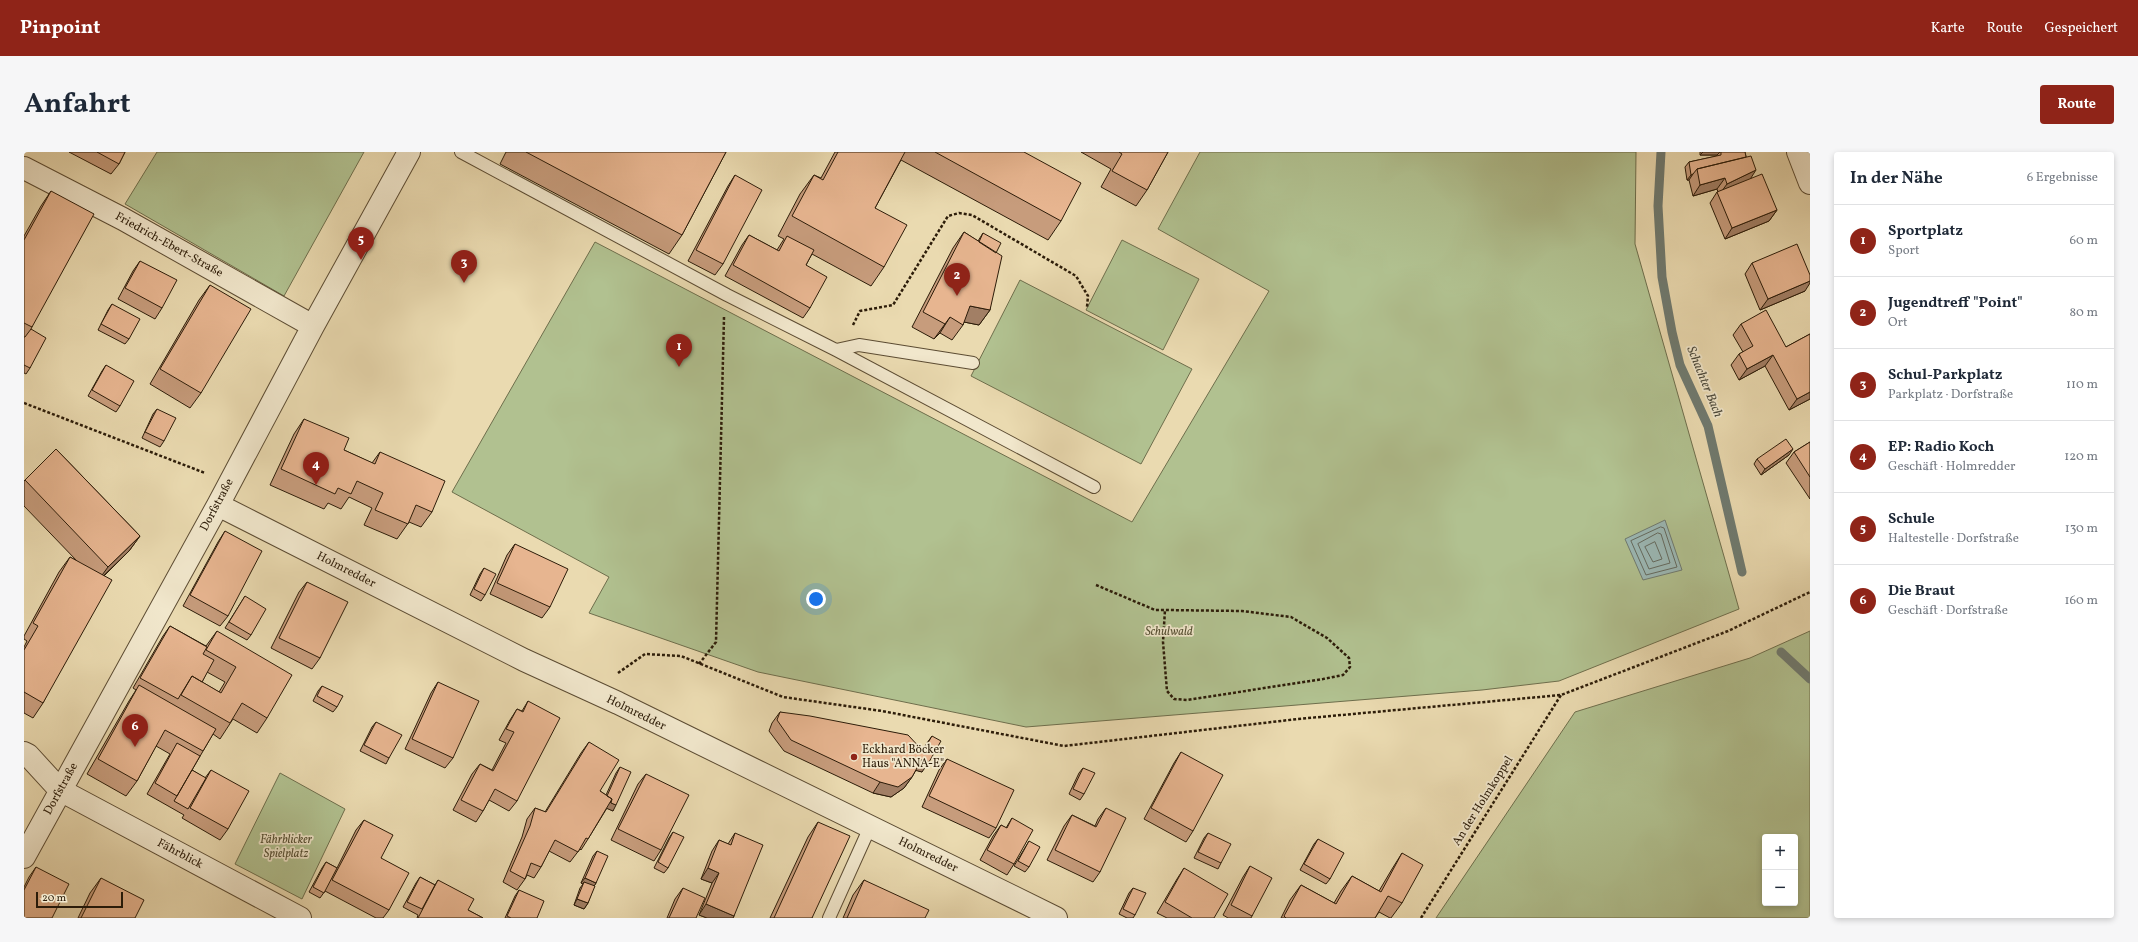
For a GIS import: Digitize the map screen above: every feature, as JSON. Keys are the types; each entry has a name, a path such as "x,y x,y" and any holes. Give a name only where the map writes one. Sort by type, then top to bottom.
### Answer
{"street":[{"name":"Dorfstraße","path":"24,857 218,505 313,326 409,152"},
{"path":"1798,152 1810,183"},
{"name":"Friedrich-Ebert-Straße","path":"24,168 123,219 313,326"},
{"name":"Holmredder","path":"218,505 524,660 1056,918"},
{"name":"Fährblick","path":"24,753 28,755 60,790 300,918"}],"lane":[{"path":"461,152 726,295 842,349 1094,487"},
{"path":"842,349 859,345 973,363"},
{"path":"829,918 870,827"}],"path":[{"path":"842,349 854,320 860,311 893,305 948,216 959,213 972,215 1076,276 1088,296 1087,307"},
{"path":"699,664 716,642 724,311 726,295"},
{"path":"24,403 229,482"},
{"path":"1096,586 1156,610 1165,610 1242,611 1291,617 1327,638 1349,658 1350,667 1343,675 1322,679 1186,700 1174,700 1167,691 1163,642 1165,610"},
{"path":"645,654 681,656 783,697 882,711 1064,746 1298,719 1561,694 1728,631 1810,592"},
{"name":"An der Holmkoppel","path":"1421,918 1561,694"}],"green space":[{"path":"157,152 364,152 284,296 125,204"},
{"name":"Schulwald","path":"1200,152 1636,152 1635,244 1739,609 1559,681 1482,690 1026,727 758,672 589,613 609,577 452,492 595,242 1132,522 1269,291 1158,229"},
{"path":"1122,240 1199,279 1163,350 1086,310"},
{"path":"1020,280 1192,369 1141,464 971,376"},
{"path":"1810,631 1810,918 1436,918 1575,712 1750,658"},
{"name":"Fährblicker Spielplatz","path":"280,773 345,809 302,899 235,864"}],"water":[{"path":"1665,520 1682,570 1643,580 1625,539"}],"building":[{"path":"97,152 125,152 119,164"},
{"path":"526,152 726,152 682,235"},
{"path":"838,152 905,152 875,208 907,225 884,267 792,216 814,175 823,180"},
{"path":"935,152 1024,152 1081,183 1061,221"},
{"path":"1119,152 1168,152 1147,190 1112,171 1122,154"},
{"path":"1721,152 1745,152 1746,157 1697,169 1691,175 1689,162 1721,155"},
{"path":"1751,156 1756,170 1727,184 1725,178 1700,185 1697,169"},
{"path":"1762,174 1777,210 1732,228 1717,192"},
{"path":"735,175 762,190 723,264 696,250"},
{"path":"51,191 94,214 32,327 24,323 24,240"},
{"path":"964,232 1002,256 990,310 970,306 963,325 950,317 945,324 923,312"},
{"path":"983,233 1001,243 996,253 979,242"},
{"path":"749,235 779,251 787,236 814,250 806,265 827,277 810,308 733,265"},
{"path":"1797,244 1810,275 1810,281 1768,299 1752,263"},
{"path":"140,261 177,280 162,308 125,288"},
{"path":"210,285 251,309 201,393 160,369"},
{"path":"112,304 140,319 129,339 101,324"},
{"path":"1766,310 1786,347 1810,334 1810,392 1797,399 1773,355 1747,369 1739,354 1753,346 1741,324"},
{"path":"31,329 46,338 30,368 24,365 24,337"},
{"path":"106,365 134,381 120,406 92,390"},
{"path":"157,409 176,418 164,441 145,432"},
{"path":"304,419 349,438 344,450 375,464 380,452 445,481 432,512 416,505 408,524 375,510 383,493 357,481 351,494 338,488 335,494 281,469"},
{"path":"1786,439 1793,449 1765,469 1757,459"},
{"path":"1810,442 1810,477 1794,452"},
{"path":"56,449 140,536 108,567 25,480"},
{"path":"225,531 262,551 228,616 190,595"},
{"path":"515,544 568,569 550,607 497,583"},
{"path":"70,557 112,580 43,703 24,692 24,650 38,626 33,623"},
{"path":"484,568 496,574 485,595 474,589"},
{"path":"307,582 348,602 320,658 279,638"},
{"path":"245,596 266,609 251,635 229,622"},
{"path":"170,626 207,647 203,654 214,660 202,682 192,676 178,699 140,678"},
{"path":"217,631 292,675 267,718 242,703 230,723 181,695 192,676 221,693 236,667 206,650"},
{"path":"438,682 479,701 453,758 412,739"},
{"path":"139,685 216,729 203,751 165,730 137,781 98,759"},
{"path":"322,686 343,696 337,707 317,696"},
{"path":"528,701 560,718 517,801 495,789 483,811 461,800 480,764 493,771 514,732 506,729 517,709 523,712"},
{"name":"Eckhard Böcker Haus \"ANNA-E\"","path":"780,712 810,716 908,735 923,751 932,736 941,741 929,762 922,759 912,777 898,787 880,782 791,740 777,720"},
{"path":"376,722 402,735 389,758 364,745"},
{"path":"589,742 619,760 600,791 612,799 588,839 586,838 578,852 555,840 541,867 531,863 525,879 510,871 530,826 535,808 546,812"},
{"path":"177,743 200,756 177,796 155,783"},
{"path":"1181,752 1223,775 1193,831 1151,808"},
{"path":"947,759 1014,790 996,828 929,796"},
{"path":"620,767 631,772 616,805 611,803 612,799 607,796"},
{"path":"1083,768 1095,773 1084,794 1073,789"},
{"path":"192,770 206,778 188,809 174,801"},
{"path":"211,770 249,791 228,829 190,808"},
{"path":"646,774 689,795 661,850 618,829"},
{"path":"1106,808 1126,818 1100,872 1055,850 1072,815 1096,827"},
{"path":"1012,818 1033,830 1014,864 987,850 1001,825 1007,828"},
{"path":"364,820 393,835 381,858 409,873 389,910 332,880"},
{"path":"818,822 850,836 812,918 774,918"},
{"path":"673,832 684,837 668,868 658,862"},
{"path":"735,833 763,845 734,916 706,904 719,873 708,868 719,840 731,845"},
{"path":"1208,833 1231,844 1221,863 1198,852"},
{"path":"1318,839 1344,853 1330,879 1304,864"},
{"path":"1029,841 1040,847 1029,867 1018,861"},
{"path":"597,851 608,856 596,883 585,878"},
{"path":"1402,853 1423,865 1402,903 1388,896 1375,918 1286,918 1284,916 1301,885 1336,904 1352,876 1381,892"},
{"path":"326,862 337,868 324,893 313,887"},
{"path":"1250,866 1272,878 1252,916 1231,905"},
{"path":"36,867 69,884 52,918 24,918 24,890"},
{"path":"1184,868 1228,894 1214,918 1192,918 1165,902"},
{"path":"420,877 435,885 422,909 407,902"},
{"path":"101,878 144,900 135,918 81,918"},
{"path":"438,880 474,899 468,910 483,918 418,918"},
{"path":"864,880 929,910 925,918 847,918"},
{"path":"584,882 595,886 588,903 577,899"},
{"path":"683,888 705,898 696,918 669,918"},
{"path":"1133,888 1146,893 1135,915 1123,909"},
{"path":"519,890 544,901 537,918 511,918 507,916"}],"waterway":[{"name":"Schachter Bach","path":"1661,152 1658,206 1662,277 1672,332 1680,365 1708,426 1742,572"},
{"name":"Schachter Bach","path":"1781,652 1810,679"}],"place":[{"name":"Schule","path":"361,260"},
{"name":"Schul-Parkplatz","path":"464,283"},
{"name":"Jugendtreff \"Point\"","path":"957,296"},
{"name":"Sportplatz","path":"679,367"},
{"name":"EP: Radio Koch","path":"316,485"},
{"name":"Die Braut","path":"135,747"},
{"name":"Eckhard Böcker Haus \"ANNA-E\"","path":"854,757"}]}
